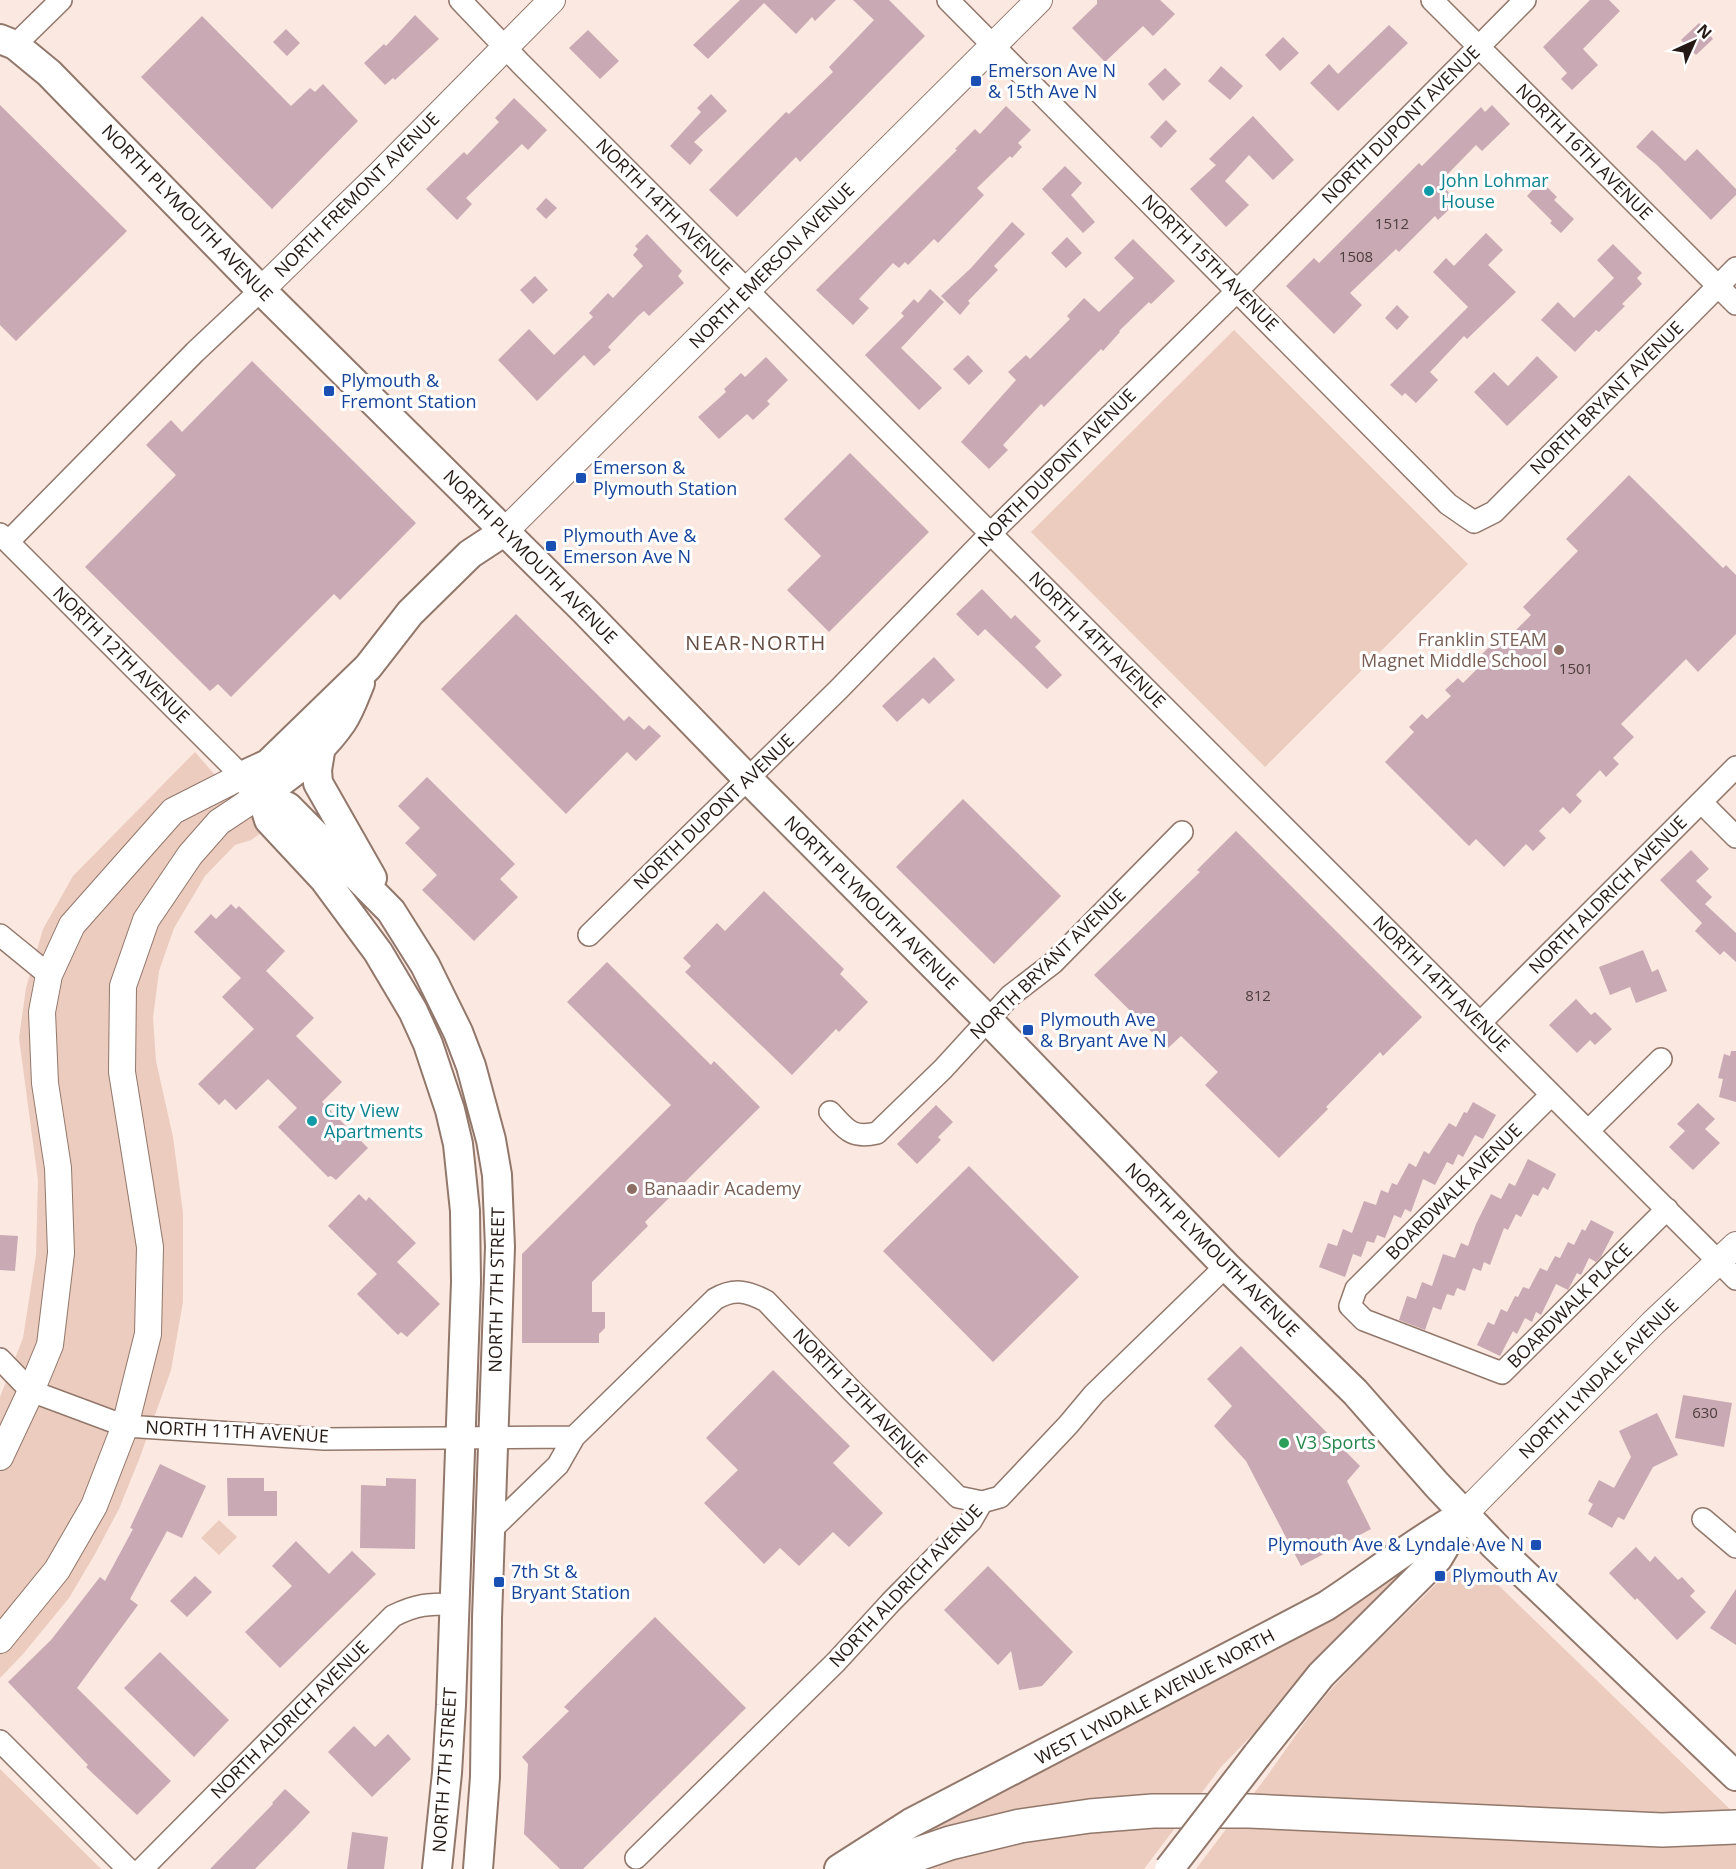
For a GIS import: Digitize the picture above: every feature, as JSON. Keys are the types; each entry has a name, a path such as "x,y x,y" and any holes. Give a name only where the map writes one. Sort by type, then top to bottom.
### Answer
{"highway":[{"path":"874,1869 950,1843 1020,1826 1072,1818 1153,1811 1249,1811 1662,1830 1736,1827"}],"main road":[{"name":"NORTH PLYMOUTH AVENUE","path":"8,42 49,73 261,290 584,610 747,778 987,1019 1226,1266 1355,1392 1464,1514 1503,1554 1736,1776"},
{"path":"251,785 268,764 368,667 410,613 470,554 505,531"},
{"path":"251,785 284,781 321,746 343,721 368,667"},
{"path":"321,746 317,770 318,783 391,911"},
{"name":"NORTH 7TH STREET","path":"251,785 288,807 391,911 425,965 458,1032 471,1066 491,1140 497,1175 500,1247 490,1532 485,1777 478,1869"},
{"name":"NORTH 7TH STREET","path":"251,785 269,820 324,879 397,982 428,1044 442,1084 458,1144 465,1211 466,1282 450,1737 437,1869"},
{"path":"1169,1869 1321,1675 1438,1558 1464,1514"},
{"name":"WEST LYNDALE AVENUE NORTH","path":"839,1869 911,1823 1326,1606 1377,1573 1427,1534 1464,1514"}],"street":[{"path":"8,42 61,0"},
{"name":"NORTH 14TH AVENUE","path":"460,0 747,291 1551,1095 1666,1209 1730,1262"},
{"name":"NORTH FREMONT AVENUE","path":"4,538 380,174 552,0"},
{"name":"NORTH 15TH AVENUE","path":"948,0 1448,504 1474,522"},
{"name":"NORTH EMERSON AVENUE","path":"505,531 1039,0"},
{"name":"NORTH 16TH AVENUE","path":"1432,0 1736,304"},
{"name":"NORTH DUPONT AVENUE","path":"589,935 839,689 990,534 1238,290 1525,0"},
{"name":"NORTH BRYANT AVENUE","path":"1474,522 1494,512 1736,268"},
{"name":"NORTH 12TH AVENUE","path":"4,538 251,785"},
{"name":"NORTH ALDRICH AVENUE","path":"1480,1023 1736,767"},
{"path":"0,1457 50,1345 60,1253 58,1168 45,1083 42,1012 49,975 72,925 173,811 251,785"},
{"path":"0,1640 57,1570 94,1506 125,1426 148,1334 150,1247 122,1072 123,986 146,920 190,855 251,785"},
{"path":"1701,802 1736,837"},
{"name":"NORTH BRYANT AVENUE","path":"830,1112 848,1131 862,1136 876,1133 943,1069 1010,996 1053,963 1182,831"},
{"path":"0,935 49,975"},
{"path":"1588,1131 1660,1059"},
{"name":"BOARDWALK AVENUE","path":"1356,1289 1551,1095"},
{"name":"BOARDWALK PLACE","path":"1356,1289 1350,1306 1364,1320 1502,1373 1666,1209"},
{"name":"NORTH LYNDALE AVENUE","path":"1464,1514 1653,1323 1730,1262"},
{"name":"NORTH ALDRICH AVENUE","path":"636,1858 836,1662 891,1602 962,1531 982,1502 1000,1497 1094,1394 1226,1266"},
{"name":"NORTH 12TH AVENUE","path":"574,1437 715,1299 726,1292 740,1291 753,1294 766,1301 958,1497 982,1502"},
{"name":"NORTH 11TH AVENUE","path":"0,1359 31,1391 125,1426 295,1438 494,1439"},
{"path":"494,1439 574,1437"},
{"path":"490,1532 558,1466 574,1437"},
{"path":"1703,1519 1736,1547"},
{"name":"NORTH ALDRICH AVENUE","path":"142,1869 393,1616 413,1606 454,1604"},
{"path":"0,1741 128,1869"}],"shaded area":[{"path":"1234,330 1468,564 1265,767 1031,532"},
{"path":"195,752 264,831 251,840 235,845 205,876 174,928 159,971 153,1018 156,1061 173,1137 183,1213 183,1302 171,1370 119,1509 95,1554 69,1598 0,1678 0,1397 23,1338 36,1255 38,1180 19,1038 26,988 43,929 73,876"},
{"path":"219,1520 237,1537 219,1555 201,1538"},
{"path":"1460,1568 1481,1571 1492,1579 1736,1815 1640,1818 1251,1797 1314,1710 1337,1683 1447,1573"},
{"path":"1397,1569 1402,1573 1319,1655 1257,1730 1220,1768 1200,1795 1133,1796 1067,1803 1001,1815 936,1831 933,1825"},
{"path":"0,1769 101,1869 0,1869"},
{"path":"1181,1820 1144,1869 903,1869 971,1848"},
{"path":"1233,1820 1736,1832 1736,1869 1196,1869"}],"building":[{"path":"740,0 836,0 815,21 812,17 796,34 764,3 708,59 693,45"},
{"path":"853,0 889,0 925,36 800,162 796,157 737,217 709,190 786,112 789,114 833,72 829,67 874,20"},
{"path":"1097,0 1160,0 1175,14 1153,36 1143,26 1105,62 1072,28 1097,4"},
{"path":"1590,0 1609,0 1620,11 1583,49 1598,65 1572,90 1561,79 1567,73 1543,47"},
{"path":"415,15 439,39 395,80 393,78 385,85 364,63 384,44 386,46"},
{"path":"202,16 291,106 310,88 315,92 323,84 358,121 272,209 141,77"},
{"path":"1699,23 1713,39 1696,55 1681,40"},
{"path":"1389,25 1408,43 1338,111 1310,83 1329,64 1338,74"},
{"path":"286,29 300,43 287,56 273,42"},
{"path":"588,30 619,61 600,79 569,48"},
{"path":"1283,37 1299,53 1280,71 1265,55"},
{"path":"1221,66 1243,86 1230,100 1208,81"},
{"path":"1165,68 1181,84 1163,101 1148,84"},
{"path":"711,94 727,111 694,142 703,150 690,165 670,146 701,112 697,108"},
{"path":"514,98 547,130 528,150 522,144 466,198 472,204 457,220 426,189 464,152 467,155 499,122 495,118"},
{"path":"0,105 127,231 16,341 0,325"},
{"path":"1492,105 1510,124 1482,151 1476,145 1439,183 1458,201 1438,220 1435,216 1399,252 1396,249 1350,293 1362,305 1334,334 1286,286 1314,258 1319,263 1419,163 1422,166 1481,107 1485,112"},
{"path":"1006,106 1031,130 1018,143 1022,147 977,188 984,195 938,243 934,239 908,265 905,262 899,268 893,263 859,299 869,308 853,325 816,290 957,150 955,149 975,129 980,134"},
{"path":"1253,116 1294,160 1273,180 1249,155 1225,181 1249,205 1226,227 1190,189 1216,165 1209,159"},
{"path":"1166,120 1177,131 1161,148 1150,137"},
{"path":"1652,130 1685,161 1697,149 1736,189 1736,195 1711,220 1636,147"},
{"path":"1065,166 1082,183 1071,195 1095,222 1083,233 1042,189"},
{"path":"1541,181 1557,197 1554,200 1574,219 1561,233 1527,196"},
{"path":"546,198 557,208 546,219 536,209"},
{"path":"1012,222 1025,234 994,266 998,270 968,301 970,303 960,315 941,296 971,268"},
{"path":"1486,233 1503,250 1488,265 1516,292 1467,339 1464,336 1430,372 1438,380 1416,403 1405,393 1402,396 1390,385 1468,307 1433,272 1446,258 1454,266"},
{"path":"647,234 682,271 678,276 684,283 649,316 644,311 638,316 608,347 611,350 594,366 584,355 537,401 498,360 529,329 554,355 593,317 589,313 608,293 613,298 643,266 633,255 638,249 635,246"},
{"path":"1067,237 1082,253 1066,268 1051,253"},
{"path":"1133,239 1175,281 1151,304 1149,302 1119,331 1103,351 1101,349 1044,407 1041,404 1003,445 1008,450 989,469 961,442 1016,380 1008,372 1026,355 1030,359 1070,319 1067,316 1084,298 1099,312 1134,278 1114,258"},
{"path":"1613,244 1642,273 1637,278 1642,284 1622,304 1625,306 1599,332 1596,330 1575,352 1541,320 1558,302 1574,318 1614,278 1597,260"},
{"path":"535,276 548,290 533,304 520,290"},
{"path":"930,289 944,302 901,348 942,388 919,410 865,355 904,316 901,313 914,299 918,303"},
{"path":"1397,305 1409,317 1397,330 1385,318"},
{"path":"968,355 983,371 969,385 953,369"},
{"path":"1537,356 1558,377 1507,426 1474,392 1494,372 1508,386"},
{"path":"766,357 788,380 767,401 770,404 753,420 747,414 719,439 698,417 726,392 724,389 741,373 745,377"},
{"path":"252,361 416,523 340,600 334,594 231,697 218,684 210,691 85,567 176,475 146,445 171,420 182,432"},
{"path":"850,453 929,532 829,632 787,590 821,556 784,519"},
{"path":"1629,475 1723,568 1726,565 1736,575 1736,634 1698,672 1686,659 1621,724 1634,737 1613,758 1619,764 1606,777 1600,770 1576,795 1582,801 1570,814 1563,807 1539,831 1546,838 1533,851 1526,844 1504,867 1476,839 1469,846 1385,762 1414,732 1409,727 1422,714 1427,719 1451,696 1445,690 1458,678 1463,683 1487,659 1482,654 1495,641 1500,646 1531,615 1523,607 1578,551 1566,539"},
{"path":"982,589 1011,619 1015,615 1041,641 1035,647 1062,675 1047,689 985,629 978,636 956,614"},
{"path":"516,614 624,721 629,716 644,730 649,725 661,736 636,761 627,752 566,814 441,689"},
{"path":"934,657 955,680 929,704 923,698 897,722 882,706"},
{"path":"427,777 515,864 500,879 518,897 474,941 422,890 437,875 405,843 420,828 398,806"},
{"path":"963,799 1061,896 994,964 896,867"},
{"path":"1236,831 1422,1017 1383,1056 1380,1052 1279,1158 1205,1085 1218,1072 1181,1036 1168,1048 1094,975 1200,872 1197,870"},
{"path":"1691,850 1709,869 1696,881 1712,897 1705,904 1736,933 1736,962 1724,951 1720,955 1695,931 1702,923 1660,880"},
{"path":"764,891 844,969 840,974 868,1002 839,1032 836,1029 792,1075 685,972 691,966 683,958 717,923 725,931"},
{"name":"City View Apartments","path":"231,904 236,909 239,906 285,951 266,971 314,1018 296,1036 342,1082 322,1102 368,1148 336,1180 331,1176 328,1177 278,1127 297,1108 268,1079 236,1110 225,1099 219,1105 198,1084 254,1029 222,997 241,978 194,932 211,914 216,919"},
{"path":"1643,950 1652,972 1658,969 1667,991 1636,1003 1630,987 1610,995 1599,967"},
{"path":"607,962 711,1065 714,1061 760,1107 645,1222 648,1226 592,1282 592,1312 605,1312 605,1328 599,1334 599,1343 522,1343 522,1254 671,1105 567,1002"},
{"path":"1576,999 1591,1015 1595,1012 1612,1029 1595,1045 1590,1040 1577,1053 1549,1025"},
{"path":"1731,1051 1736,1051 1736,1102 1719,1097 1723,1079 1718,1078 1724,1054 1730,1056"},
{"path":"1473,1102 1496,1115 1483,1139 1475,1135 1463,1157 1458,1154 1453,1165 1447,1162 1435,1185 1423,1179 1411,1212 1405,1209 1401,1218 1394,1215 1385,1238 1377,1235 1374,1243 1367,1241 1361,1257 1353,1254 1345,1277 1319,1267 1328,1243 1337,1246 1343,1229 1352,1233 1364,1201 1376,1205 1381,1190 1388,1193 1392,1183 1397,1185 1409,1163 1416,1167 1424,1151 1429,1154 1449,1123 1456,1127 1464,1112 1467,1113"},
{"path":"1698,1103 1715,1119 1705,1129 1720,1143 1693,1170 1669,1147 1685,1131 1677,1124"},
{"path":"936,1105 953,1122 938,1137 941,1140 917,1164 897,1144"},
{"path":"1528,1159 1556,1174 1548,1190 1543,1187 1538,1196 1533,1194 1521,1217 1516,1214 1508,1230 1504,1228 1490,1265 1484,1262 1481,1271 1473,1268 1465,1291 1457,1288 1454,1296 1447,1294 1441,1310 1433,1307 1425,1330 1399,1320 1407,1296 1416,1299 1422,1282 1432,1286 1443,1254 1455,1258 1461,1243 1468,1246 1491,1194 1501,1199 1509,1183 1515,1186"},
{"path":"969,1166 1079,1277 993,1362 883,1251"},
{"path":"359,1194 366,1201 369,1197 416,1243 397,1262 440,1304 407,1337 401,1332 398,1335 357,1294 377,1274 328,1226"},
{"path":"1591,1220 1614,1232 1601,1257 1596,1262 1589,1258 1581,1275 1577,1273 1568,1290 1556,1284 1541,1315 1536,1312 1532,1322 1525,1318 1517,1334 1513,1331 1500,1356 1477,1345 1488,1322 1494,1325 1501,1309 1507,1312 1515,1296 1518,1297 1523,1287 1529,1289 1540,1268 1547,1271 1555,1256 1560,1258 1568,1242 1574,1245 1582,1229 1585,1231"},
{"path":"0,1235 18,1236 15,1271 0,1270"},
{"name":"V3 Sports","path":"1241,1346 1360,1466 1347,1481 1371,1529 1301,1566 1246,1461 1214,1426 1232,1406 1207,1379"},
{"path":"773,1370 850,1446 833,1463 883,1513 849,1547 833,1532 799,1566 780,1548 764,1564 704,1503 738,1470 706,1438"},
{"path":"1683,1395 1732,1403 1724,1447 1675,1438"},
{"path":"1657,1413 1678,1455 1653,1467 1624,1520 1618,1517 1612,1528 1588,1514 1593,1504 1588,1501 1599,1480 1614,1488 1631,1457 1619,1431"},
{"path":"160,1464 206,1486 182,1538 167,1531 130,1599 138,1605 77,1688 171,1781 137,1815 86,1767 88,1765 8,1682 51,1640 100,1577 105,1581 133,1529 130,1528"},
{"path":"227,1478 264,1478 264,1491 277,1491 277,1516 228,1516"},
{"path":"386,1478 416,1479 415,1549 360,1548 361,1485 386,1486"},
{"path":"296,1541 329,1574 352,1551 376,1574 280,1668 245,1632 292,1586 272,1566"},
{"path":"1636,1547 1650,1562 1655,1556 1678,1580 1682,1577 1695,1591 1690,1596 1706,1612 1677,1640 1637,1598 1635,1600 1609,1573"},
{"path":"988,1566 1073,1652 1042,1686 1019,1690 1011,1651 998,1665 944,1610"},
{"path":"195,1576 212,1592 187,1617 170,1601"},
{"path":"1736,1589 1736,1645 1710,1628"},
{"path":"655,1617 746,1708 583,1869 560,1869 524,1834 528,1764 522,1757 569,1711 564,1707"},
{"path":"160,1652 229,1720 194,1757 124,1688"},
{"path":"354,1726 375,1747 388,1734 411,1759 372,1797 328,1752"},
{"path":"285,1789 310,1812 297,1826 255,1869 210,1869 273,1804"},
{"path":"352,1832 388,1837 384,1869 347,1869"}],"place":[{"name":"Emerson Ave N & 15th Ave N","path":"976,81"},
{"name":"John Lohmar House","path":"1429,191"},
{"name":"Plymouth & Fremont Station","path":"329,391"},
{"name":"Emerson & Plymouth Station","path":"581,478"},
{"name":"Plymouth Ave & Emerson Ave N","path":"551,546"},
{"name":"Franklin STEAM Magnet Middle School","path":"1559,650"},
{"name":"Plymouth Ave & Bryant Ave N","path":"1028,1030"},
{"name":"City View Apartments","path":"312,1121"},
{"name":"Banaadir Academy","path":"632,1189"},
{"name":"V3 Sports","path":"1284,1443"},
{"name":"Plymouth Ave & Lyndale Ave N","path":"1536,1545"},
{"name":"Plymouth Av","path":"1440,1576"},
{"name":"7th St & Bryant Station","path":"499,1582"}],"district":[{"name":"NEAR-NORTH","path":"756,643"}]}
